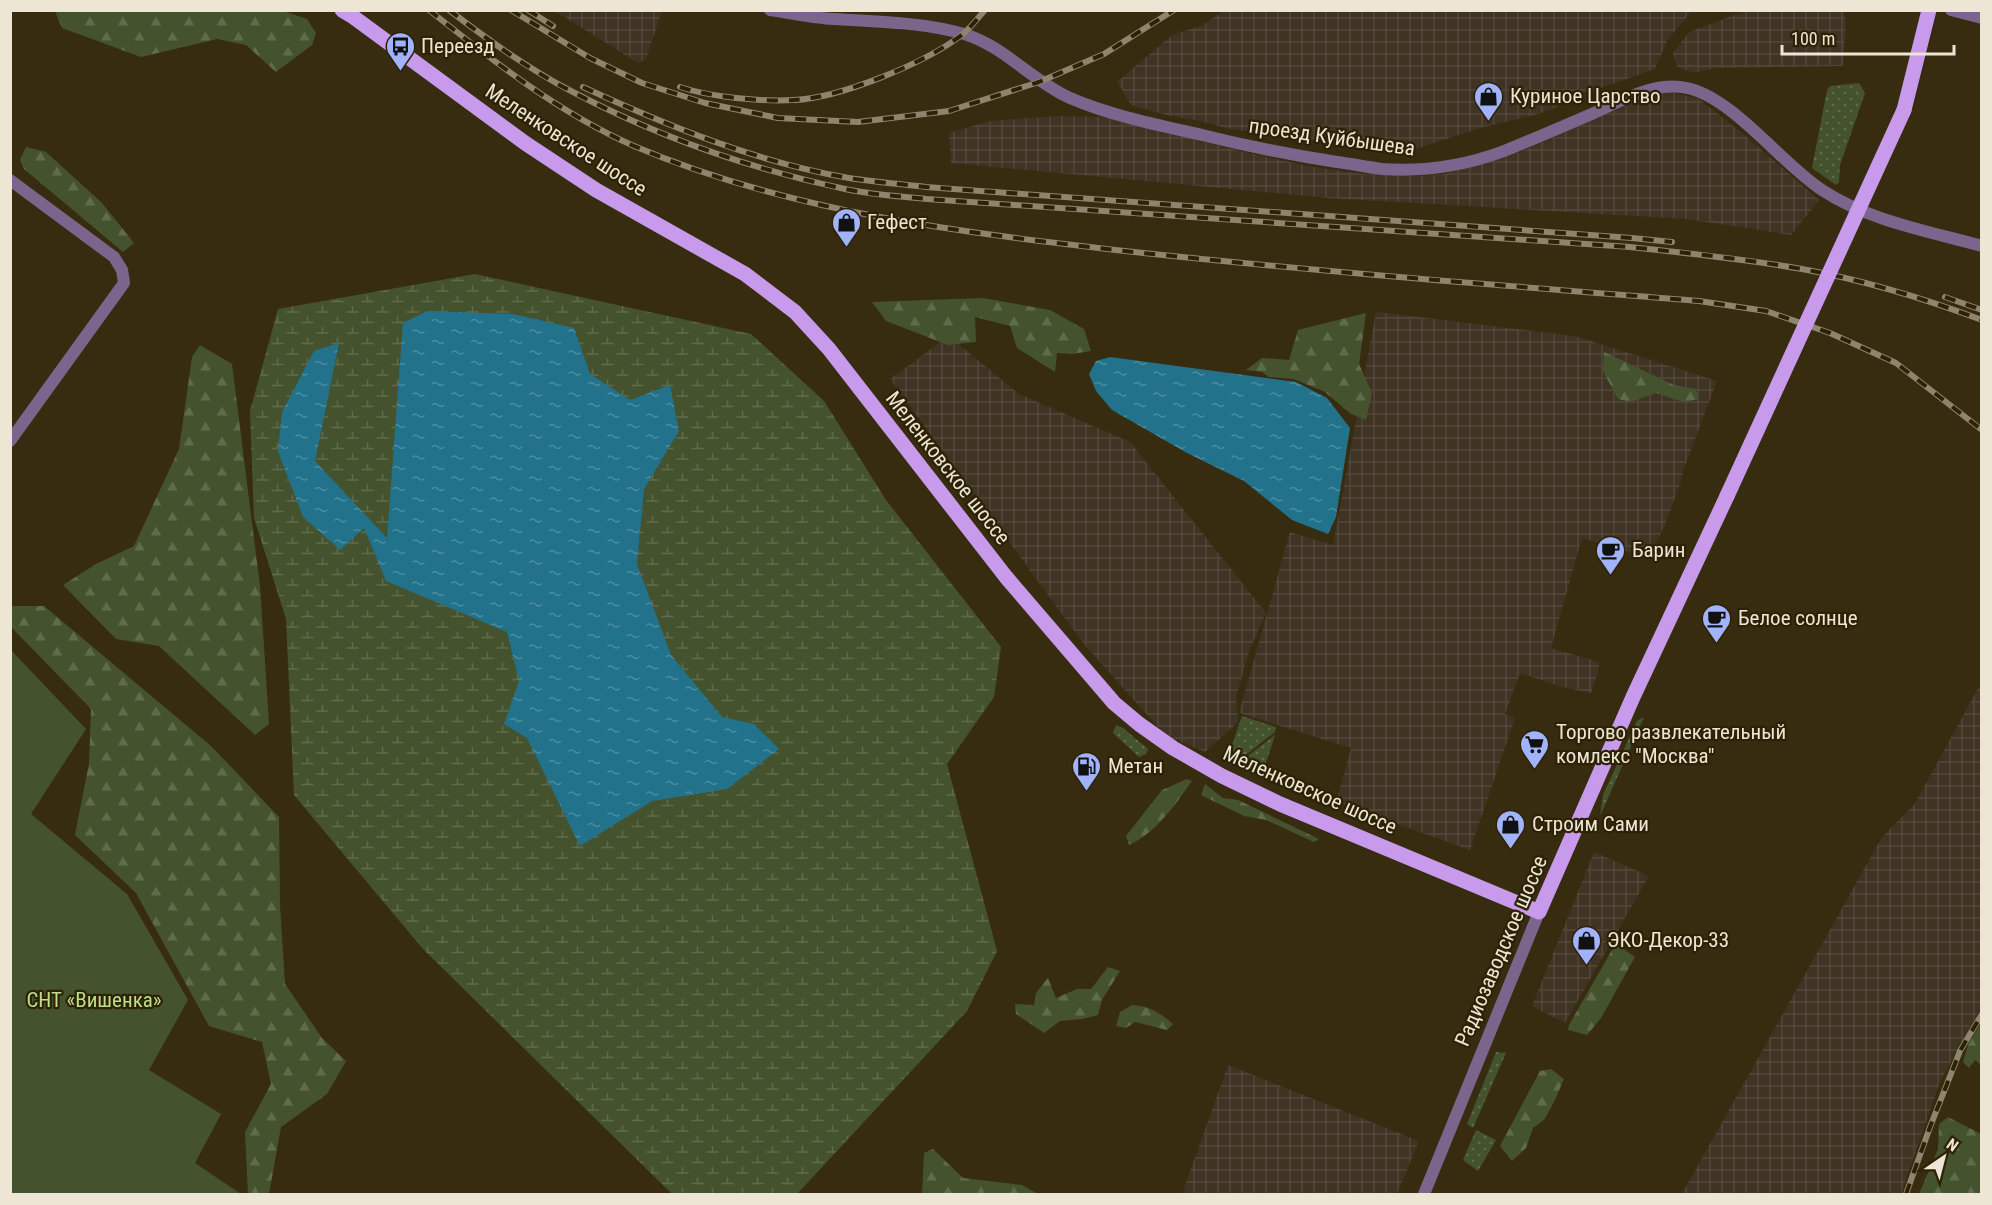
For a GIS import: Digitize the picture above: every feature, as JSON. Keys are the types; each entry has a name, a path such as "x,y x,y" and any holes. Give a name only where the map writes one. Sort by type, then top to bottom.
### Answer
{"main road":[{"name":"Меленковское шоссе","path":"342,10 525,143 596,189 745,274 795,312 829,349 1006,577 1114,703 1139,724 1173,748 1222,776 1280,804 1539,912"},
{"name":"Радиозаводское шоссе","path":"1539,912 1633,697 1904,110 1929,10"}],"street":[{"name":"проезд Куйбышева","path":"770,10 830,19 928,26 963,34 978,39 996,50 1039,82 1094,108 1283,153 1379,168 1423,170 1460,165 1502,152 1644,92 1677,86 1707,95 1728,109 1818,188 1842,203 1869,214 1982,246"},
{"path":"1951,10 1982,18"},
{"path":"10,180 114,257 122,270 124,283 10,441"},
{"name":"Радиозаводское шоссе","path":"1424,1194 1539,912"}],"shaded area":[{"path":"1748,10 1844,11 1846,25 1843,66 1717,68 1693,73 1677,67 1673,53 1689,32"},
{"path":"555,11 662,11 646,59 638,63"},
{"path":"1223,11 1692,11 1668,39 1655,69 1572,98 1555,108 1538,114 1480,128 1406,152 1230,129 1131,105 1117,82 1172,35 1203,25"},
{"path":"1671,92 1699,99 1819,200 1791,235 1687,219 1328,198 951,163 949,133 990,121 1057,116 1106,117 1313,167 1364,174 1416,176 1444,174 1520,152 1645,98"},
{"path":"1376,312 1575,336 1717,381 1665,525 1648,558 1582,538 1551,648 1599,662 1591,693 1562,687 1520,673 1505,714 1515,718 1470,850 1336,802 1351,748 1239,713 1290,532 1333,545"},
{"path":"949,336 1019,394 1130,442 1266,613 1250,649 1236,697 1238,722 1205,752 1165,735 1083,643 890,379"},
{"path":"1981,683 1981,1007 1940,1082 1901,1194 1682,1194 1882,837 1914,805"},
{"path":"1594,852 1649,876 1565,1023 1532,1006"},
{"path":"1228,1065 1419,1141 1397,1194 1182,1194"}],"green space":[{"path":"55,11 283,11 307,19 316,33 312,45 276,72 246,45 217,39 141,57 62,28"},
{"path":"1859,83 1865,93 1840,165 1839,182 1836,185 1812,168 1827,90 1830,86"},
{"path":"26,147 46,152 102,203 134,243 123,252 24,169 20,160"},
{"path":"475,274 751,334 824,401 886,500 1001,647 994,697 947,764 997,951 967,1011 797,1194 672,1194 423,949 294,795 286,619 254,518 250,411 278,309"},
{"path":"983,298 1050,310 1084,329 1091,351 1072,354 1057,353 1055,372 1017,348 1010,326 975,317 976,342 948,345 886,321 872,302"},
{"path":"1366,313 1359,364 1372,393 1366,420 1351,414 1325,392 1294,379 1269,377 1262,372 1246,370 1262,358 1289,360 1298,330"},
{"path":"200,345 232,364 260,586 269,724 255,735 159,646 116,639 63,585 96,564 134,546 179,449 192,357"},
{"path":"1604,352 1674,385 1696,389 1699,399 1683,402 1656,393 1631,402 1618,399 1603,371"},
{"path":"11,606 44,606 211,746 279,817 280,905 285,984 322,1038 346,1061 327,1094 281,1127 269,1194 248,1194 245,1132 271,1084 262,1042 209,1026 136,893 75,835 89,763 91,709 11,627"},
{"name":"СНТ «Вишенка»","path":"10,649 86,729 31,814 127,894 188,1000 149,1070 221,1114 195,1163 241,1194 11,1194"},
{"path":"1242,716 1276,727 1275,732 1233,765 1226,763"},
{"path":"1644,717 1600,816 1603,795 1637,721"},
{"path":"1116,725 1148,749 1146,754 1139,757 1113,733"},
{"path":"1275,735 1262,775 1236,765"},
{"path":"1187,779 1192,781 1164,818 1139,840 1129,845 1126,836 1162,790"},
{"path":"1205,784 1223,798 1238,800 1319,839 1314,842 1266,820 1244,816 1201,795"},
{"path":"1619,946 1635,957 1601,1018 1587,1035 1568,1030 1612,950"},
{"path":"1108,967 1120,971 1102,1000 1098,1015 1060,1021 1044,1033 1016,1014 1015,1004 1034,1005 1036,993 1048,978 1056,998 1077,989 1091,989"},
{"path":"1132,1005 1154,1011 1173,1024 1167,1030 1135,1022 1126,1028 1116,1026 1120,1012"},
{"path":"1981,1023 1981,1065 1975,1060 1969,1068 1963,1062 1968,1045"},
{"path":"1496,1052 1506,1053 1473,1128 1467,1124"},
{"path":"1551,1069 1564,1079 1544,1120 1533,1128 1526,1148 1512,1161 1500,1146 1540,1071"},
{"path":"1948,1117 1981,1134 1981,1194 1919,1194 1938,1149 1939,1124"},
{"path":"1476,1130 1496,1140 1478,1171 1463,1160"},
{"path":"933,1149 963,1178 1022,1185 1038,1194 922,1194 924,1153"}],"water":[{"path":"427,311 513,314 574,328 590,374 630,400 670,385 679,431 644,489 637,564 671,655 722,717 754,724 779,749 727,789 652,801 580,846 527,738 504,724 519,681 507,632 386,581 364,528 340,550 303,517 278,451 282,412 314,351 339,343 315,461 387,538 403,323"},
{"path":"1110,357 1296,382 1327,398 1350,428 1336,517 1328,534 1292,520 1244,481 1187,453 1112,410 1096,391 1089,374 1096,361"}],"railway":[{"path":"429,10 527,85 606,133 694,169 755,188 880,217 1071,245 1346,272 1699,301 1766,311 1830,333 1896,363 1982,430"},
{"path":"449,10 493,43 539,73 636,122 670,137 739,161 845,189 927,199 1630,247 1738,259 1825,273 1870,284 1982,320"},
{"path":"511,10 590,58 642,83 705,103 778,118 858,122 949,111 1039,82 1104,54 1174,10"},
{"path":"528,10 553,26"},
{"path":"680,87 721,96 767,100 794,100 835,93 882,77 947,45 963,34 985,10"},
{"path":"583,87 713,141 780,163 858,179 926,187 1672,242"},
{"path":"1945,297 1982,310"},
{"path":"1906,1194 1960,1051 1982,1014"}],"place":[{"name":"Переезд","path":"400,72"},
{"name":"Куриное Царство","path":"1489,122"},
{"name":"Гефест","path":"846,248"},
{"name":"Барин","path":"1611,576"},
{"name":"Белое солнце","path":"1717,644"},
{"name":"Торгово развлекательный комлекс \"Москва\"","path":"1535,770"},
{"name":"Метан","path":"1087,792"},
{"name":"Строим Сами","path":"1511,850"},
{"name":"ЭКО-Декор-33","path":"1586,966"}]}
